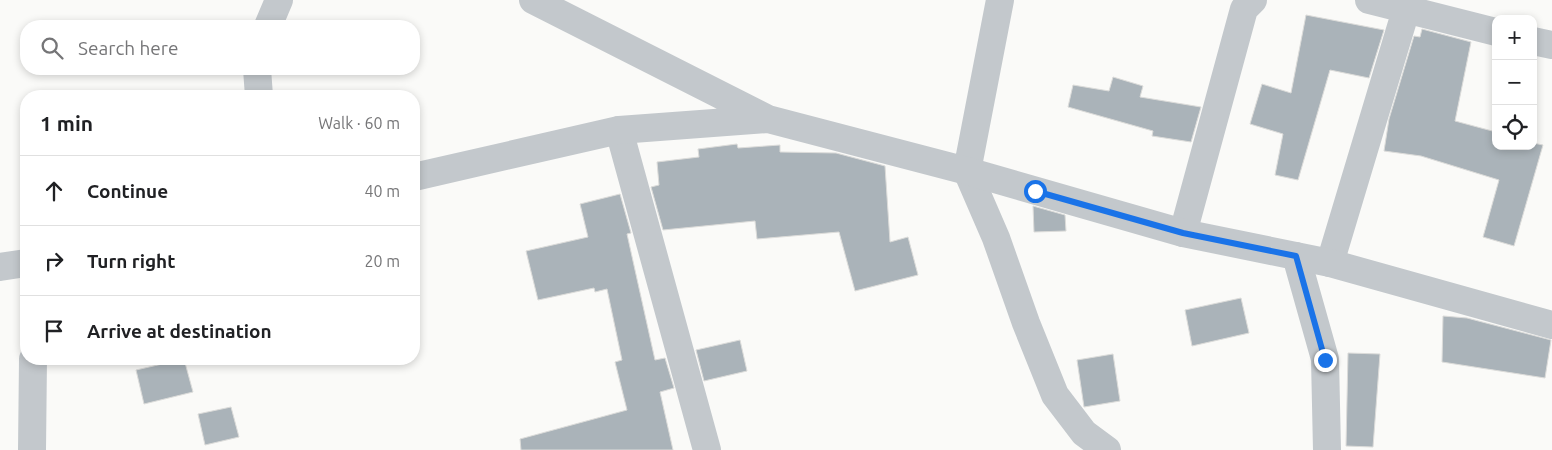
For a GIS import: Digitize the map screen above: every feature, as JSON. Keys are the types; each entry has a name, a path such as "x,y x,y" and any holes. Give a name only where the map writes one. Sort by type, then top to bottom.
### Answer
{"street":[{"path":"271,20 279,0"},
{"path":"533,0 768,119 968,171 1183,233 1330,263 1552,324"},
{"path":"1000,0 968,171 996,238 1026,323 1055,395 1084,433 1107,450"},
{"path":"1183,233 1244,9 1253,0"},
{"path":"1369,0 1492,31"},
{"path":"1330,263 1406,10"},
{"path":"1537,42 1552,45"},
{"path":"257,75 258,90"},
{"path":"420,176 619,130 768,119"},
{"path":"619,130 707,450"},
{"path":"1296,256 1325,360 1326,450"},
{"path":"0,267 20,264"},
{"path":"32,450 33,365"}],"building":[{"path":"1306,15 1384,30 1369,78 1330,70 1298,180 1275,175 1283,134 1250,124 1262,84 1291,93"},
{"path":"1422,29 1471,42 1455,121 1492,131 1492,150 1537,150 1537,144 1543,145 1514,246 1483,237 1499,180 1421,156 1384,151 1389,119 1414,36 1420,37"},
{"path":"1113,77 1143,86 1140,97 1201,107 1191,142 1152,136 1153,131 1068,107 1073,85 1109,91"},
{"path":"737,144 738,148 780,145 780,152 836,153 885,166 890,242 908,237 918,275 855,291 839,232 757,239 755,221 663,230 651,187 659,185 657,162 699,157 698,149"},
{"path":"620,194 631,233 627,234 655,360 665,358 674,388 660,392 673,450 521,450 520,439 627,410 615,362 622,360 607,289 595,292 594,288 538,300 526,251 588,237 580,204"},
{"path":"1033,206 1065,215 1066,231 1034,232"},
{"path":"1241,298 1249,333 1192,346 1185,310"},
{"path":"1443,316 1467,318 1551,340 1545,378 1442,362"},
{"path":"740,340 747,371 704,381 696,350"},
{"path":"1348,353 1380,354 1373,447 1346,446"},
{"path":"1113,354 1120,401 1084,407 1077,360"},
{"path":"158,365 186,365 193,392 144,404 136,370"},
{"path":"231,407 239,437 205,445 198,414"}],"route":[{"path":"1035,191 1183,233 1296,256 1325,360"}]}
